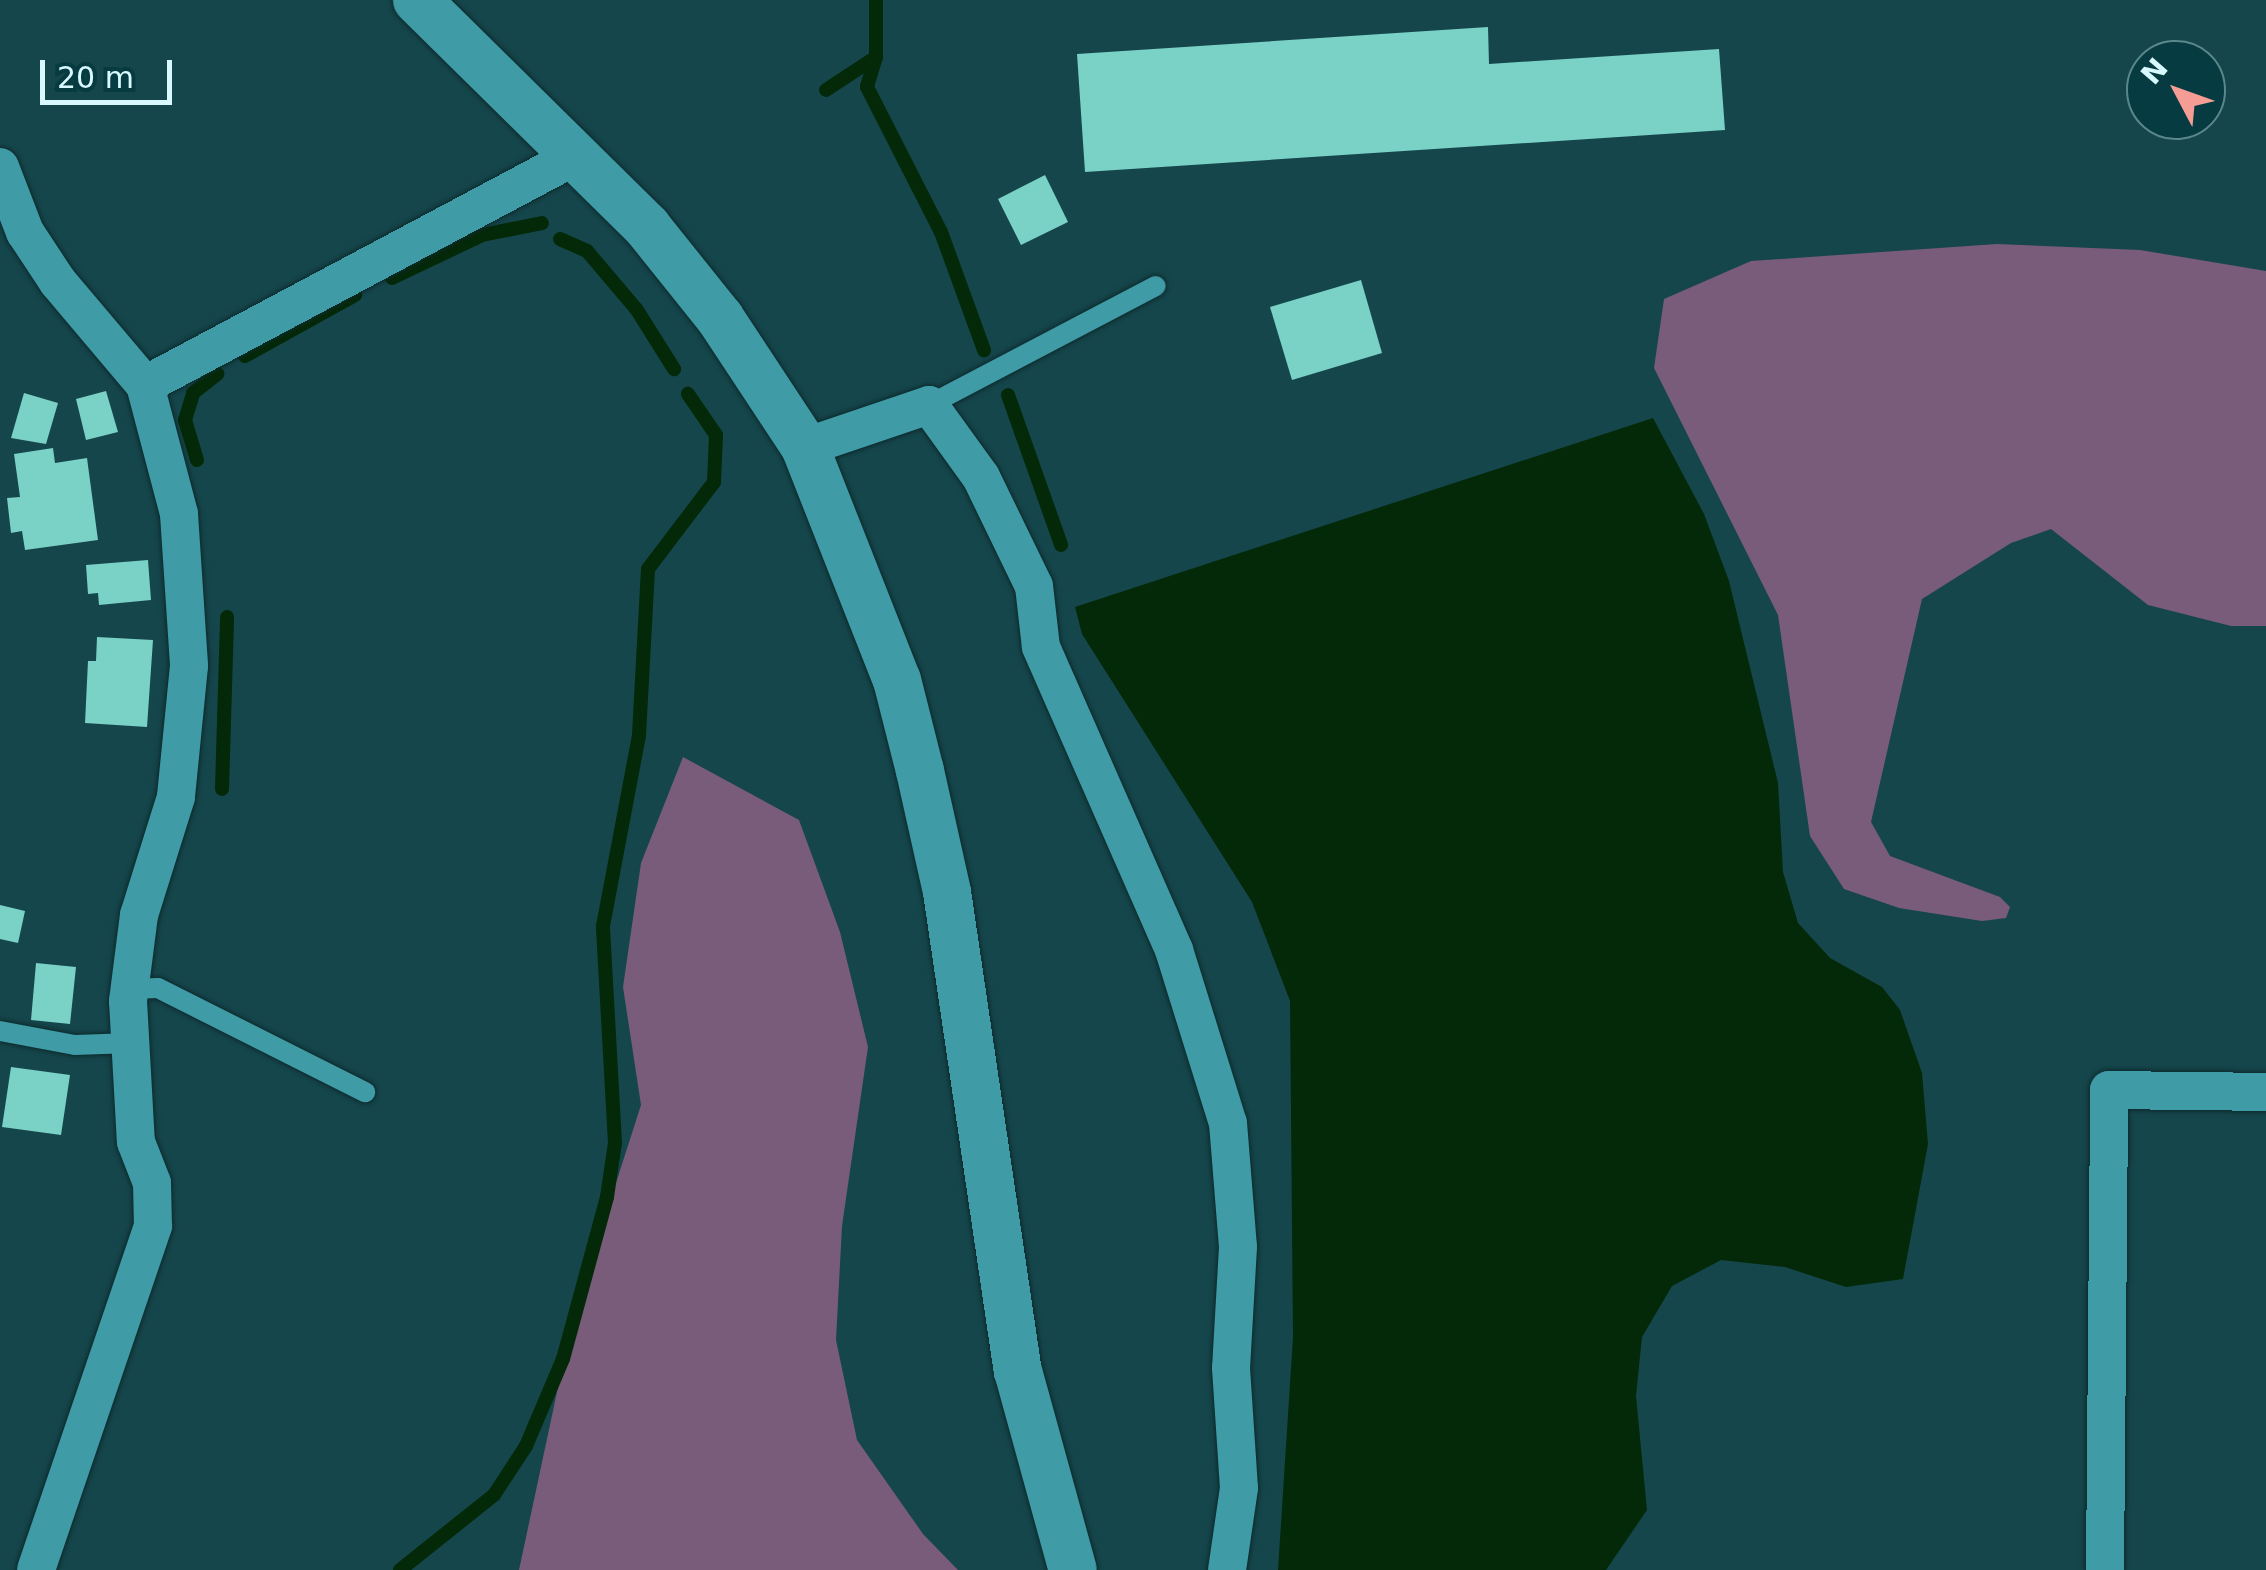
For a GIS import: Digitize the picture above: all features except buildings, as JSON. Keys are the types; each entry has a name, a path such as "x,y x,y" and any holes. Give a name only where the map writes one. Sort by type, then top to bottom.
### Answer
{"street":[{"path":"418,0 578,155 684,270 804,447 891,664 920,771 948,892 1018,1371 1074,1570"},
{"path":"145,385 578,155"},
{"path":"0,167 25,232 47,266 145,385 179,514 189,666 176,797 140,916 130,989 136,1142 152,1182 152,1226 36,1570"},
{"path":"804,447 929,406 981,477 1034,586 1042,647 1174,950 1228,1123 1238,1247 1232,1368 1239,1488 1227,1570"},
{"path":"2105,1570 2108,1090 2266,1092"}],"lane":[{"path":"929,406 1156,286"},
{"path":"130,989 158,988 365,1092"},
{"path":"0,1031 75,1045 132,1043"}],"shaded area":[{"path":"1997,244 2140,250 2266,271 2266,626 2231,626 2148,605 2051,529 2011,543 1922,599 1871,822 1890,856 2000,897 2010,907 2006,918 1982,921 1899,908 1844,889 1810,836 1778,615 1654,368 1664,299 1751,261"},
{"path":"1653,418 1704,514 1729,581 1778,783 1783,872 1798,923 1830,958 1882,987 1900,1010 1922,1073 1928,1144 1903,1279 1846,1287 1785,1267 1721,1260 1672,1286 1642,1337 1636,1396 1647,1510 1606,1570 1278,1570 1293,1337 1290,1001 1252,902 1082,634 1075,607"},
{"path":"683,757 799,820 840,932 868,1047 842,1226 836,1340 857,1440 923,1534 958,1570 519,1570 573,1317 641,1105 623,987 641,863"}],"waterway":[{"path":"826,90 876,57 876,0"},
{"path":"876,57 867,87 941,232 984,350"},
{"path":"392,278 482,235 542,223"},
{"path":"560,239 587,251 637,310 674,369"},
{"path":"245,356 355,295"},
{"path":"197,460 185,420 193,393 217,374"},
{"path":"400,1570 494,1495 526,1446 563,1359 607,1197 615,1143 603,926 639,735 648,569 714,482 716,435 688,394"},
{"path":"1008,395 1061,545"},
{"path":"222,789 227,617"}]}
